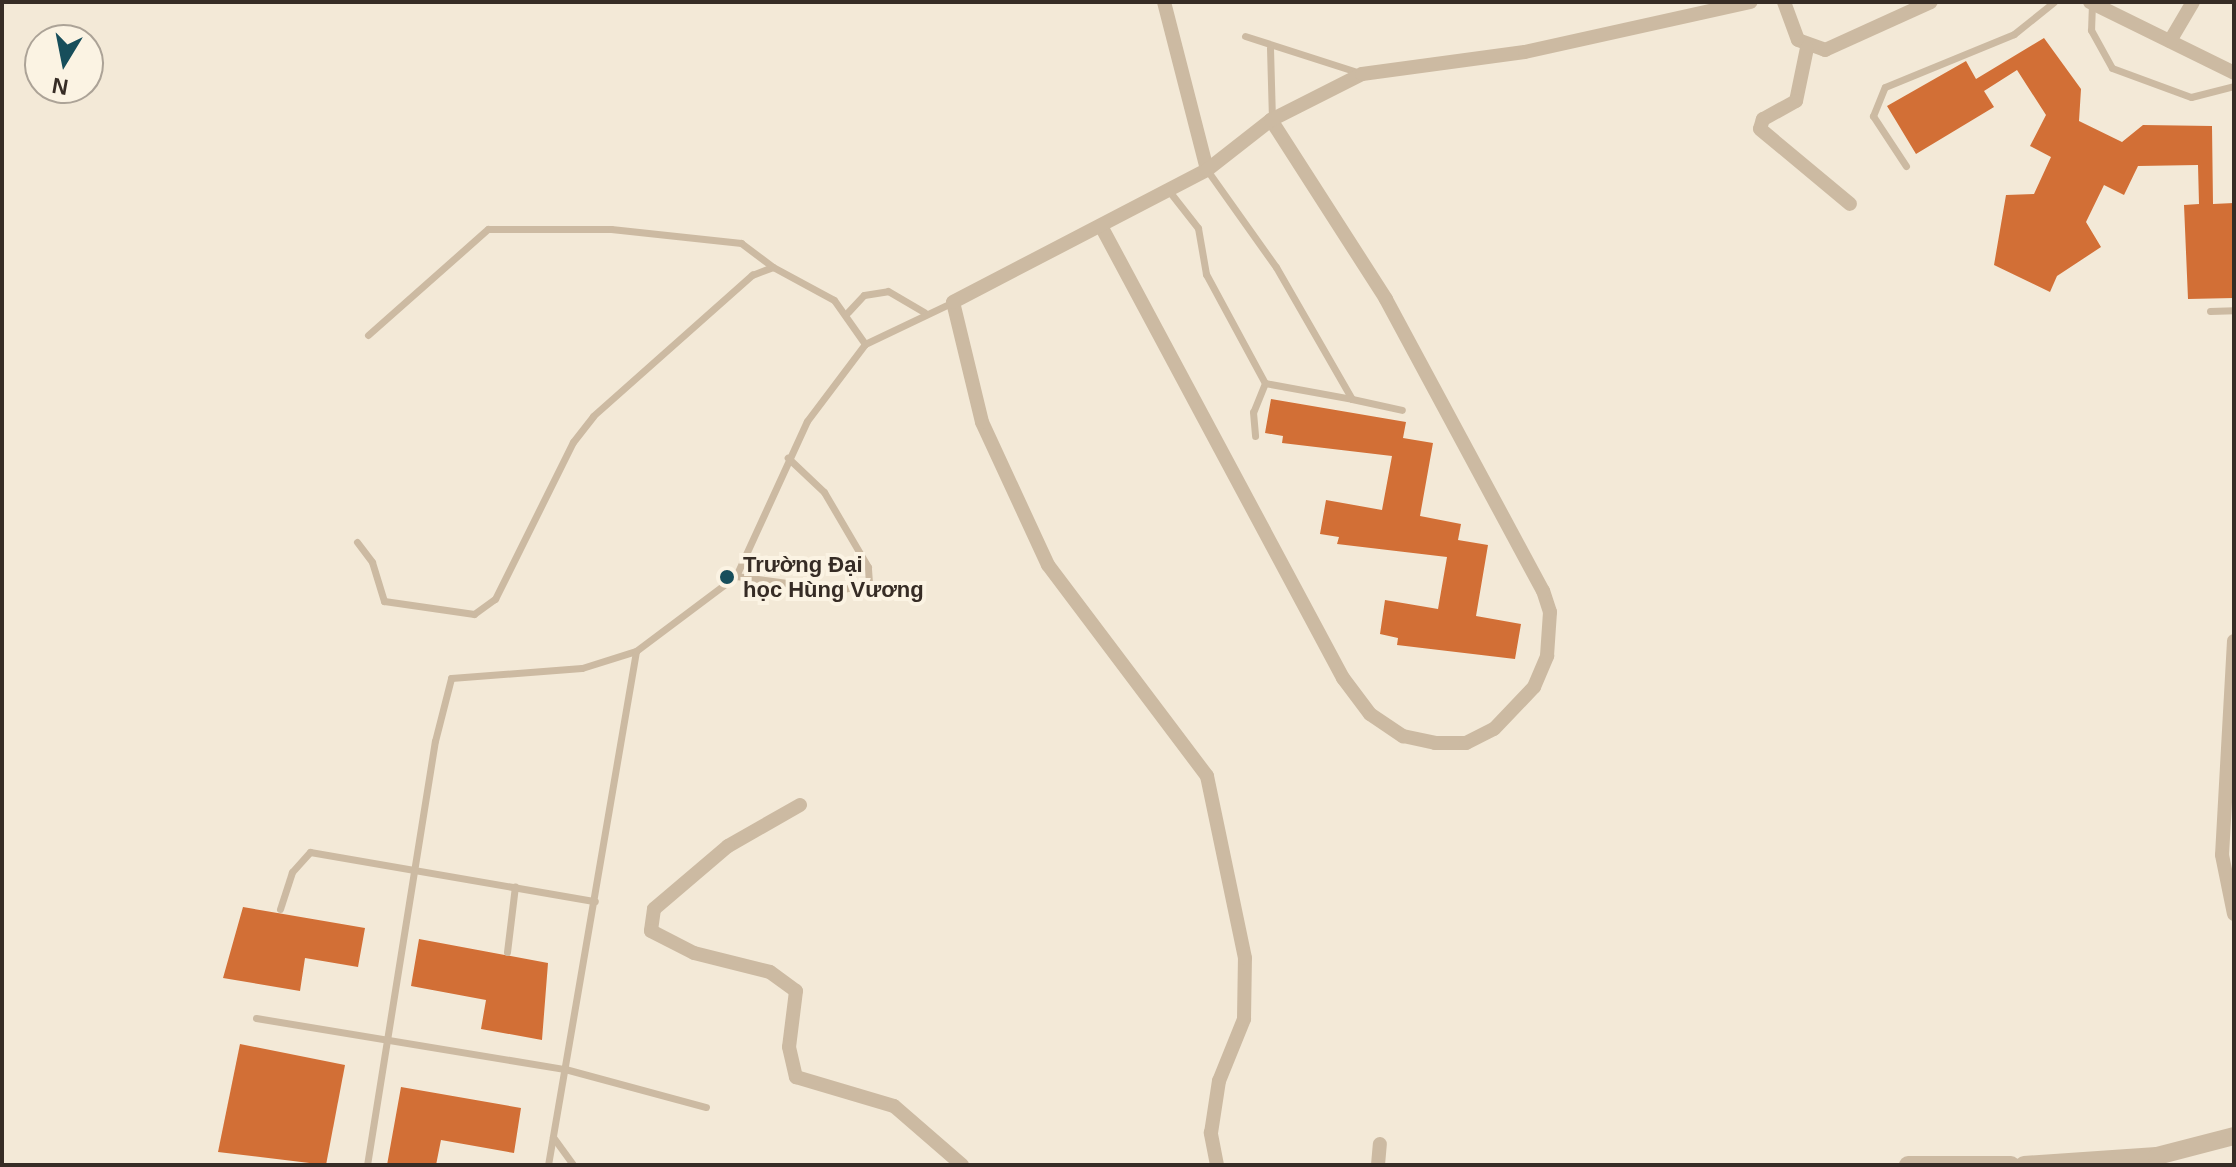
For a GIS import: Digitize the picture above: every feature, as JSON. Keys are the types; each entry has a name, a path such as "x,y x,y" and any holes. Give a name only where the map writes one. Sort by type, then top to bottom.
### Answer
{"street":[{"path":"1164,2 1207,170"},
{"path":"1217,1165 1211,1133 1219,1081 1244,1019 1245,958 1207,776 1048,565 982,422 953,302 1207,170 1271,120 1362,74 1525,52 1751,2"},
{"path":"1784,2 1807,48 1796,101 1763,119 1760,129 1850,204"},
{"path":"1807,48 1825,50 1931,2"},
{"path":"2091,2 2234,73"},
{"path":"2170,41 2193,2"},
{"path":"1101,226 1343,678 1370,714 1403,736 1435,743 1466,743 1494,729 1534,687 1547,656 1550,612 1543,591 1386,299 1271,120"},
{"path":"2234,641 2222,855 2234,914"},
{"path":"800,805 728,846 654,909 651,931 694,953 770,972 796,991 789,1047 796,1077 894,1106 962,1165"},
{"path":"2024,1165 2157,1156 2234,1136"},
{"path":"1378,1165 1380,1144"},
{"path":"1908,1165 2011,1165"}],"lane":[{"path":"1906,166 1873,116 1885,87 2014,34 2054,2"},
{"path":"2091,2 2091,30 2112,68 2191,97 2234,86"},
{"path":"1245,36 1270,48 1362,74"},
{"path":"1270,48 1277,103 1271,120"},
{"path":"1207,170 1276,267 1352,399"},
{"path":"1169,191 1198,228 1206,274 1265,383"},
{"path":"368,335 488,229 611,229 741,243 773,267 848,312 865,344"},
{"path":"357,542 372,562 384,601 474,614 487,607 593,416 752,275 773,267"},
{"path":"848,312 864,295 888,291 924,312"},
{"path":"367,1165 414,868 451,678 582,668 636,651 736,576 788,458 865,344 924,312 953,302"},
{"path":"2210,311 2234,310"},
{"path":"1265,383 1402,410"},
{"path":"1255,436 1253,412 1265,383"},
{"path":"736,576 839,590 869,583 868,567 824,492 788,458"},
{"path":"548,1165 636,651"},
{"path":"280,909 292,872 310,852 595,901"},
{"path":"507,952 515,886"},
{"path":"256,1018 388,1037 565,1069 706,1107"},
{"path":"553,1137 573,1165"}],"building":[{"path":"2044,38 2081,89 2079,121 2122,142 2143,125 2212,126 2213,204 2234,203 2234,298 2188,299 2184,205 2199,204 2198,165 2138,166 2124,195 2104,185 2086,222 2101,247 2057,276 2050,292 1994,265 2006,195 2034,194 2051,157 2030,146 2046,115 2017,70 1984,91 1994,107 1916,154 1887,106 1966,61 1976,79"},
{"path":"1271,399 1406,422 1403,438 1433,443 1420,516 1461,524 1458,540 1488,545 1476,616 1521,624 1515,659 1397,645 1398,638 1380,634 1385,600 1438,609 1447,557 1337,544 1339,537 1320,534 1326,500 1382,510 1392,456 1282,443 1283,436 1265,433"},
{"path":"243,907 365,928 358,967 305,958 300,991 223,978"},
{"path":"419,939 548,963 542,1040 481,1029 486,1000 411,986"},
{"path":"240,1044 345,1065 326,1165 218,1152"},
{"path":"401,1087 521,1108 514,1153 441,1140 436,1165 387,1165"}],"place":[{"name":"Trường Đại học Hùng Vương","path":"727,577"}]}
